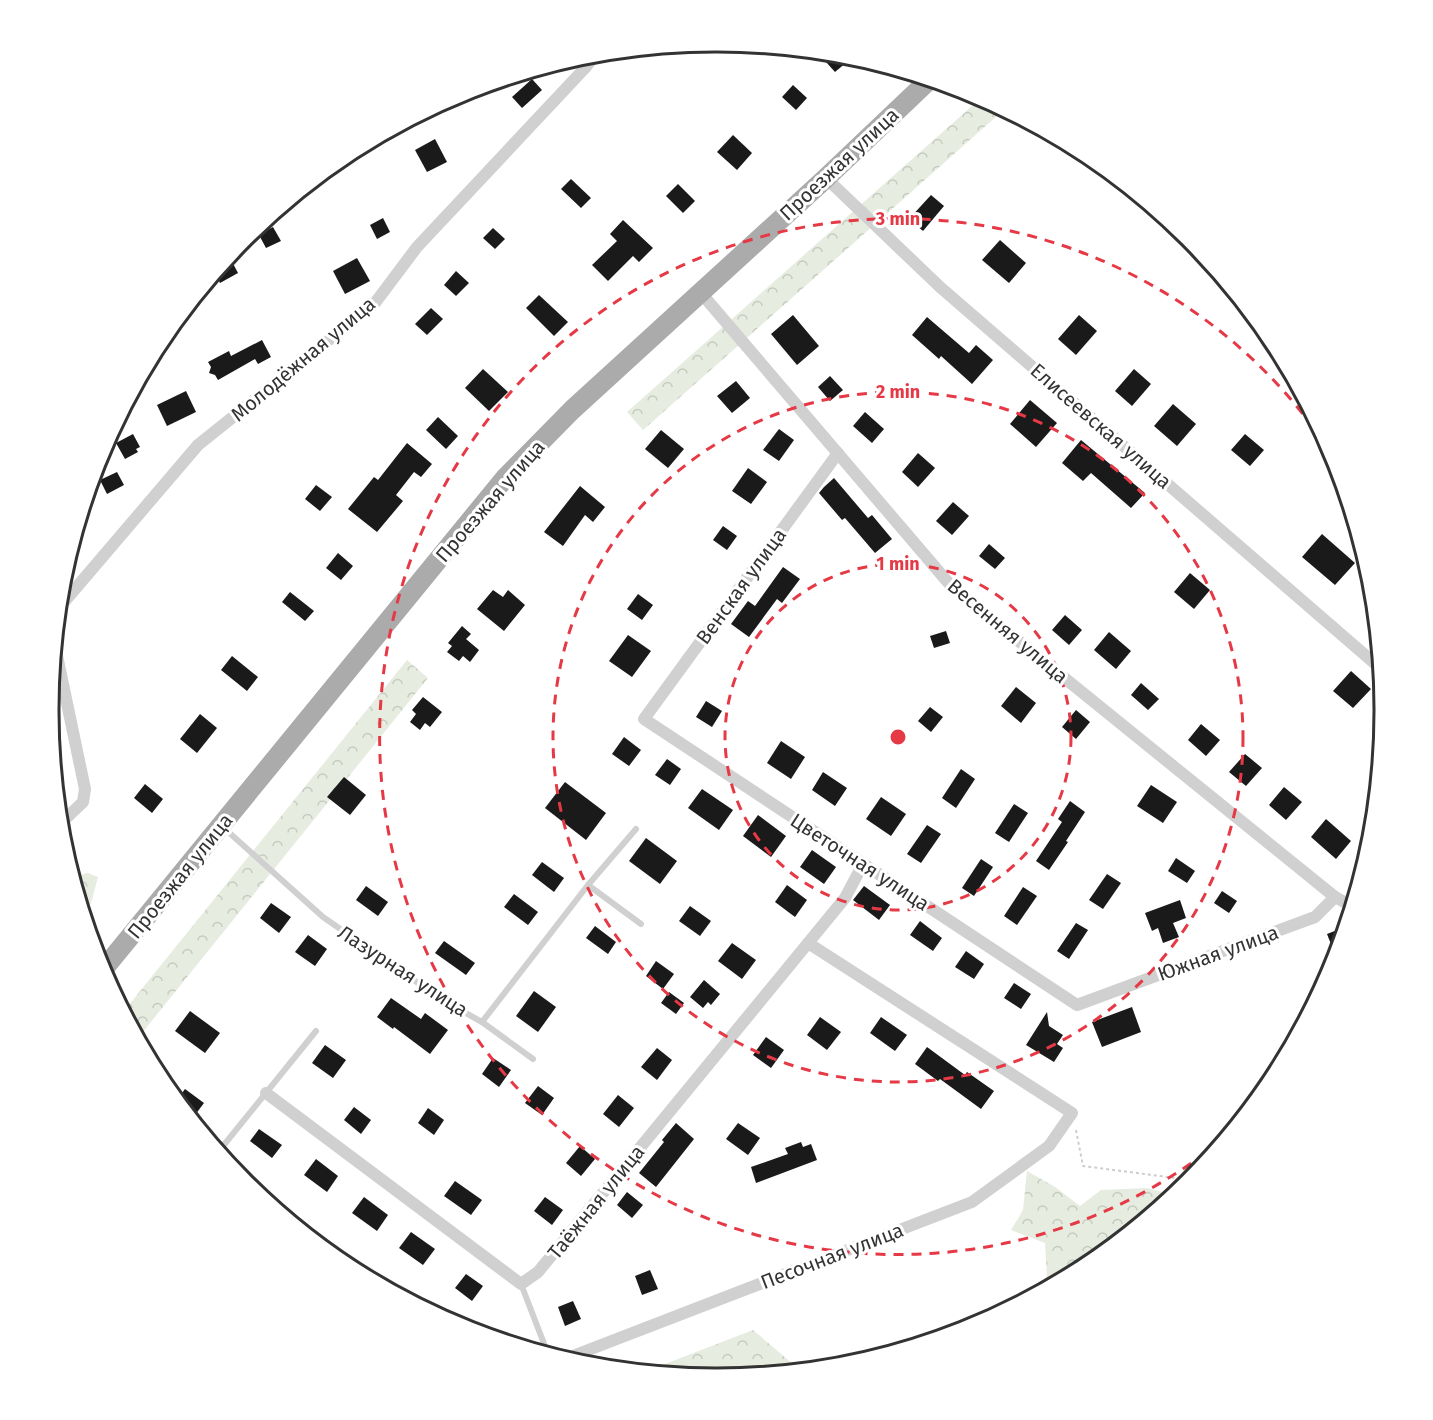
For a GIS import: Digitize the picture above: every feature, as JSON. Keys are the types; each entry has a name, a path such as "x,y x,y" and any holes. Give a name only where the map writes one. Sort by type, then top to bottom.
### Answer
{"main road":[{"name":"Проезжая улица","path":"109,962 505,478 572,410 826,178 923,86"}],"street":[{"name":"Молодёжная улица","path":"70,595 198,445 375,303 417,247 587,65"},
{"name":"Елисеевская улица","path":"826,178 940,287 1372,661"},
{"name":"Весенняя улица","path":"701,292 952,587 1335,897"},
{"name":"Венская улица","path":"644,719 838,453"},
{"path":"60,670 85,789 83,802 68,816"},
{"name":"Цветочная улица","path":"644,719 1077,1005"},
{"name":"Таёжная улица","path":"521,1284 538,1272 845,898 863,864"},
{"path":"1335,897 1345,902"},
{"name":"Южная улица","path":"1077,1005 1315,917 1335,897"},
{"path":"808,943 1072,1113"},
{"path":"266,1093 521,1284"},
{"name":"Песочная улица","path":"580,1353 972,1202 1049,1146 1072,1113"}],"lane":[{"name":"Лазурная улица","path":"222,825 323,917 444,1002 482,1022 588,885 636,829"},
{"path":"588,885 642,924"},
{"path":"482,1022 533,1059"},
{"path":"223,1146 316,1031"},
{"path":"521,1284 544,1345"}],"path":[{"path":"1072,1113 1083,1166 1178,1178"}],"green space":[{"path":"973,105 997,116 643,430 627,412"},
{"path":"407,660 428,678 143,1032 129,1005"},
{"path":"88,873 98,877 89,905 81,880 80,875"},
{"path":"1027,1171 1055,1187 1080,1206 1101,1190 1147,1188 1163,1192 1117,1232 1046,1279 1045,1243 1011,1230 1023,1210"},
{"path":"753,1330 792,1363 716,1368 663,1365"}],"building":[{"path":"826,62 844,65 835,72"},
{"path":"532,79 542,90 522,108 512,97"},
{"path":"793,85 807,98 796,110 782,97"},
{"path":"733,135 752,153 737,170 717,152"},
{"path":"435,139 447,162 427,172 415,150"},
{"path":"571,179 591,198 581,208 561,189"},
{"path":"678,184 695,201 683,213 666,196"},
{"path":"931,195 944,206 923,231 909,219"},
{"path":"383,218 390,232 377,239 370,225"},
{"path":"623,220 653,248 639,262 633,256 608,281 592,265 617,241 610,234"},
{"path":"273,227 281,241 266,248 260,237"},
{"path":"493,228 505,239 495,249 483,238"},
{"path":"1000,240 1026,263 1009,283 982,260"},
{"path":"357,258 370,281 345,294 333,271"},
{"path":"233,264 238,273 220,283 219,280"},
{"path":"456,271 469,283 456,296 444,285"},
{"path":"539,295 568,322 554,336 526,308"},
{"path":"431,308 443,319 427,335 415,324"},
{"path":"793,315 819,346 797,365 771,334"},
{"path":"1079,315 1097,331 1076,355 1058,339"},
{"path":"927,317 969,353 976,345 993,360 972,384 941,356 939,359 912,335"},
{"path":"262,340 271,357 258,364 255,359 218,380 215,375 209,373 211,367 208,362 229,351 231,356"},
{"path":"483,369 508,392 489,411 465,388"},
{"path":"1134,369 1151,384 1132,406 1115,391"},
{"path":"830,376 843,390 830,401 818,387"},
{"path":"736,381 750,398 732,413 717,396"},
{"path":"186,391 196,412 167,426 157,405"},
{"path":"1030,400 1057,423 1036,447 1010,424"},
{"path":"1173,404 1196,424 1177,446 1154,426"},
{"path":"865,412 884,429 872,443 853,426"},
{"path":"438,417 458,436 446,449 426,430"},
{"path":"779,429 794,440 779,461 763,450"},
{"path":"661,430 684,449 668,468 645,449"},
{"path":"133,434 140,447 136,449 138,452 125,459 116,443"},
{"path":"1245,434 1264,450 1250,466 1231,450"},
{"path":"1081,440 1145,493 1131,508 1091,473 1083,481 1062,463"},
{"path":"407,443 432,464 421,477 414,472 396,495 403,501 377,532 348,509 374,477 378,480"},
{"path":"918,453 935,468 918,487 902,472"},
{"path":"748,468 767,482 751,504 732,491"},
{"path":"117,472 124,485 107,494 101,479"},
{"path":"834,478 868,518 872,515 892,539 875,553 845,518 842,520 819,493"},
{"path":"316,485 332,497 320,511 305,499"},
{"path":"580,486 605,507 593,522 585,515 563,546 544,532"},
{"path":"953,502 969,516 952,535 936,521"},
{"path":"723,526 737,536 727,550 713,540"},
{"path":"1322,534 1355,563 1335,585 1302,557"},
{"path":"989,544 1005,558 995,569 979,556"},
{"path":"338,553 353,566 341,580 326,568"},
{"path":"783,567 800,579 782,603 777,599 749,637 731,624 748,601 755,606"},
{"path":"1190,573 1210,590 1194,609 1174,592"},
{"path":"493,590 503,597 508,590 525,605 504,631 477,609"},
{"path":"290,592 314,611 305,621 282,602"},
{"path":"638,594 653,605 642,620 627,609"},
{"path":"1065,615 1082,630 1069,645 1052,630"},
{"path":"462,626 471,634 466,639 479,650 470,662 463,656 459,661 447,652 452,646 448,643"},
{"path":"946,631 950,643 934,648 930,636"},
{"path":"1109,632 1131,651 1116,669 1094,650"},
{"path":"628,635 651,651 632,677 609,661"},
{"path":"232,656 258,677 247,691 221,670"},
{"path":"1351,671 1371,689 1353,708 1333,691"},
{"path":"1141,683 1159,699 1148,710 1131,695"},
{"path":"1016,687 1036,703 1021,723 1001,706"},
{"path":"423,697 442,712 430,727 425,723 420,730 410,722 416,714 412,710"},
{"path":"706,701 722,711 712,727 696,717"},
{"path":"930,707 943,717 931,732 918,721"},
{"path":"1076,710 1090,722 1076,739 1062,727"},
{"path":"200,714 217,728 197,753 180,739"},
{"path":"1201,724 1220,740 1206,756 1188,740"},
{"path":"624,737 641,750 629,766 612,754"},
{"path":"781,741 805,757 791,779 767,763"},
{"path":"1245,754 1262,768 1246,786 1229,772"},
{"path":"667,759 681,769 670,785 655,775"},
{"path":"961,769 975,779 956,808 942,798"},
{"path":"823,772 847,788 835,806 812,790"},
{"path":"344,777 366,795 350,815 327,797"},
{"path":"565,782 606,813 586,840 545,808"},
{"path":"145,784 163,799 152,813 134,798"},
{"path":"1151,785 1177,802 1163,823 1137,806"},
{"path":"1284,787 1302,802 1286,820 1269,805"},
{"path":"702,789 733,810 719,830 688,808"},
{"path":"881,797 906,814 891,836 866,819"},
{"path":"1070,801 1085,812 1049,870 1036,861 1062,822 1058,819"},
{"path":"1014,804 1028,813 1009,842 995,833"},
{"path":"758,815 786,836 771,857 743,836"},
{"path":"1326,819 1351,841 1336,859 1311,837"},
{"path":"927,825 941,834 921,863 907,854"},
{"path":"646,838 677,861 660,884 629,861"},
{"path":"812,850 836,867 824,884 800,867"},
{"path":"1176,858 1195,871 1187,883 1168,871"},
{"path":"981,859 993,867 974,896 962,888"},
{"path":"542,862 564,878 554,892 532,875"},
{"path":"1107,874 1121,883 1103,909 1089,900"},
{"path":"787,885 807,900 795,917 775,902"},
{"path":"366,886 388,902 378,916 356,900"},
{"path":"864,886 890,905 879,920 853,900"},
{"path":"1023,887 1037,896 1017,925 1004,916"},
{"path":"1222,891 1237,901 1229,913 1214,903"},
{"path":"514,894 538,912 528,925 504,907"},
{"path":"1180,900 1186,918 1173,923 1179,937 1163,943 1158,928 1152,931 1145,913"},
{"path":"271,903 291,917 279,933 260,918"},
{"path":"690,906 711,921 700,936 679,921"},
{"path":"920,921 942,938 933,951 910,935"},
{"path":"1076,923 1088,930 1069,959 1057,951"},
{"path":"595,926 616,942 608,954 586,938"},
{"path":"1335,931 1331,944 1327,934"},
{"path":"308,935 327,949 315,966 295,952"},
{"path":"444,941 475,963 466,975 435,953"},
{"path":"732,943 756,960 742,979 718,961"},
{"path":"966,951 984,964 974,979 955,967"},
{"path":"656,961 674,974 663,989 646,976"},
{"path":"704,980 720,994 711,1005 708,1002 703,1008 690,997"},
{"path":"1014,983 1031,994 1021,1009 1004,998"},
{"path":"534,991 556,1007 538,1032 516,1016"},
{"path":"669,992 684,1003 676,1014 661,1003"},
{"path":"391,998 421,1019 425,1013 448,1030 430,1054 377,1017"},
{"path":"1132,1007 1141,1032 1102,1047 1092,1022"},
{"path":"190,1011 220,1033 205,1053 175,1031"},
{"path":"1047,1012 1049,1026 1063,1035 1057,1044 1063,1048 1054,1062 1026,1045"},
{"path":"820,1017 841,1032 827,1050 807,1035"},
{"path":"881,1017 907,1035 895,1051 870,1033"},
{"path":"766,1037 784,1050 771,1068 753,1055"},
{"path":"325,1045 346,1060 333,1078 312,1063"},
{"path":"927,1047 965,1075 967,1072 994,1091 981,1109 915,1064"},
{"path":"657,1048 672,1060 657,1080 641,1067"},
{"path":"493,1058 511,1070 499,1087 482,1074"},
{"path":"538,1086 554,1098 542,1115 525,1103"},
{"path":"185,1089 204,1103 197,1112 195,1110 182,1092"},
{"path":"618,1095 634,1108 619,1127 603,1114"},
{"path":"354,1107 371,1120 361,1134 344,1120"},
{"path":"428,1108 444,1120 434,1135 418,1123"},
{"path":"676,1123 694,1139 656,1187 639,1173"},
{"path":"738,1123 760,1138 748,1155 726,1139"},
{"path":"259,1129 282,1145 272,1158 250,1141"},
{"path":"801,1142 803,1147 811,1144 817,1160 756,1183 751,1167 788,1154 785,1148"},
{"path":"580,1146 595,1159 581,1176 566,1163"},
{"path":"316,1159 338,1176 327,1192 304,1175"},
{"path":"455,1181 482,1200 471,1215 444,1196"},
{"path":"627,1192 643,1205 632,1218 617,1205"},
{"path":"364,1197 388,1215 377,1231 352,1213"},
{"path":"545,1197 563,1210 552,1225 534,1211"},
{"path":"411,1232 435,1249 423,1265 399,1248"},
{"path":"650,1270 658,1289 642,1295 635,1276"},
{"path":"466,1274 483,1286 472,1301 455,1288"},
{"path":"573,1301 581,1319 565,1326 558,1307"}]}
